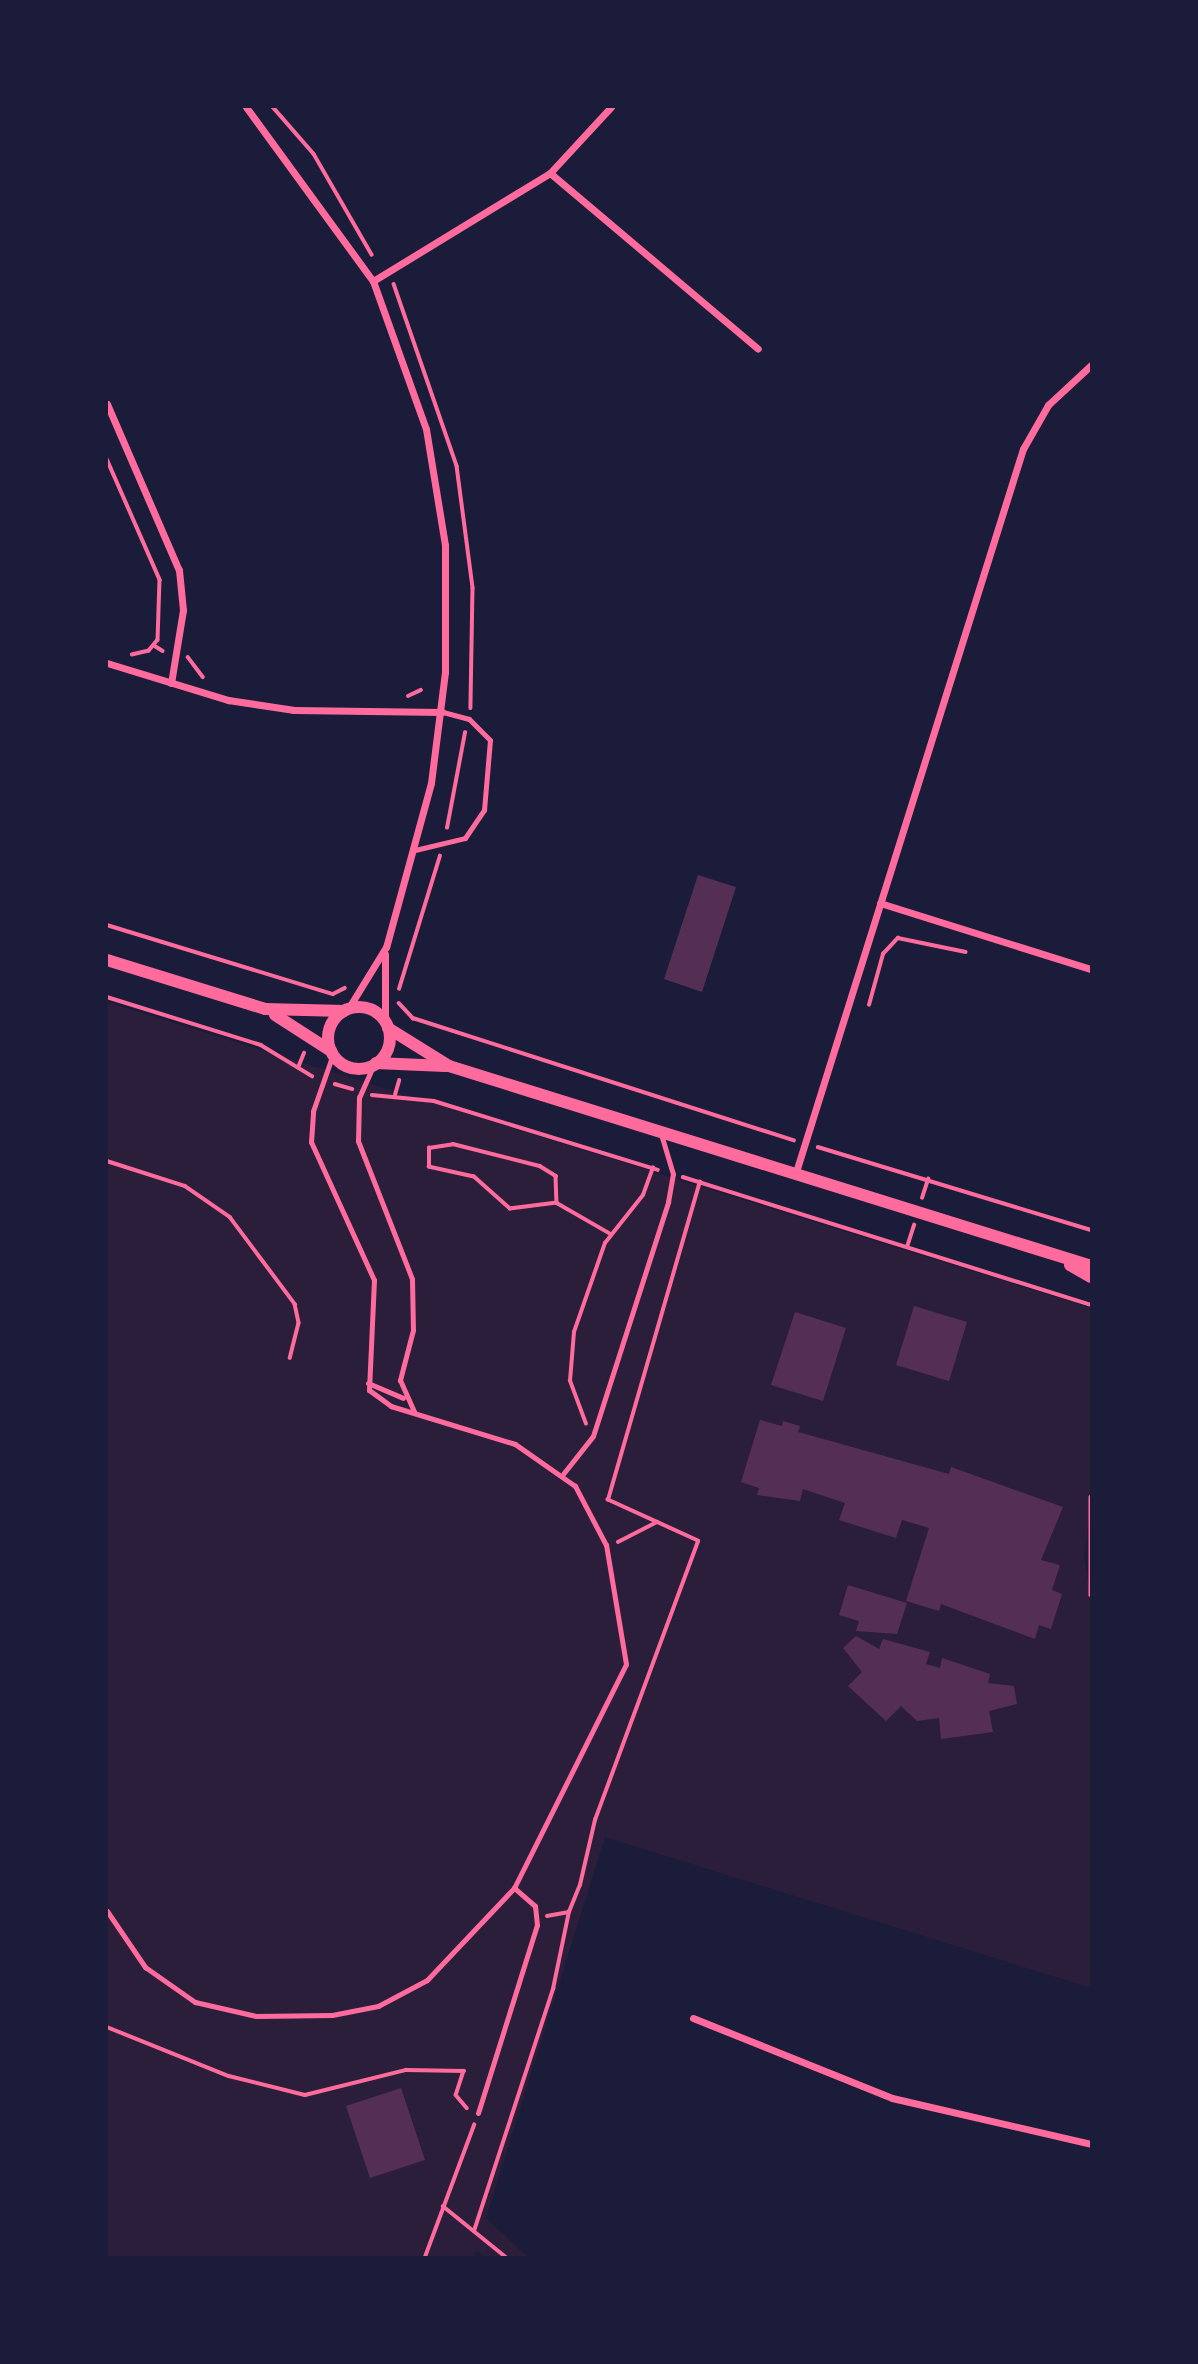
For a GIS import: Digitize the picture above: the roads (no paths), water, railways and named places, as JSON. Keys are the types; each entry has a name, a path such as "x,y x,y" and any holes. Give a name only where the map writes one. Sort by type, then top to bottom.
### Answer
{"street":[{"path":"246,107 373,281 426,429 445,545 442,712 415,849 386,947 382,998 388,1047 375,1064"},
{"path":"373,281 550,173 611,107"},
{"path":"550,173 758,349"},
{"path":"796,1175 1023,449 1048,405 1091,365"},
{"path":"107,404 179,570 177,654 171,683"},
{"path":"107,663 171,683 293,710 442,712"},
{"path":"880,903 1091,969"},
{"path":"332,1052 329,1028 362,991 386,947"},
{"path":"107,960 265,1009 332,1052 349,1067 375,1064 449,1066 1091,1266"},
{"path":"265,1009 367,1008 387,1025 449,1066"},
{"path":"1054,1255 1091,1277"},
{"path":"693,2018 892,2098 1091,2144"}],"lane":[{"path":"415,849 444,844 473,831 486,800 492,744 469,719 442,712"},
{"path":"107,1911 145,1967 195,2002 256,2016 332,2015 378,2006 427,1980 514,1888 626,1664 606,1545 594,1514 563,1474 515,1444 376,1398 368,1383 377,1317 374,1280 311,1142 312,1118 332,1052"},
{"path":"375,1064 360,1091 360,1154 412,1279 414,1320 400,1376 403,1398"},
{"path":"563,1474 595,1430 672,1186 660,1132"},
{"path":"368,1383 403,1398 414,1412"},
{"path":"478,2113 538,1919 532,1903 514,1888"}]}
